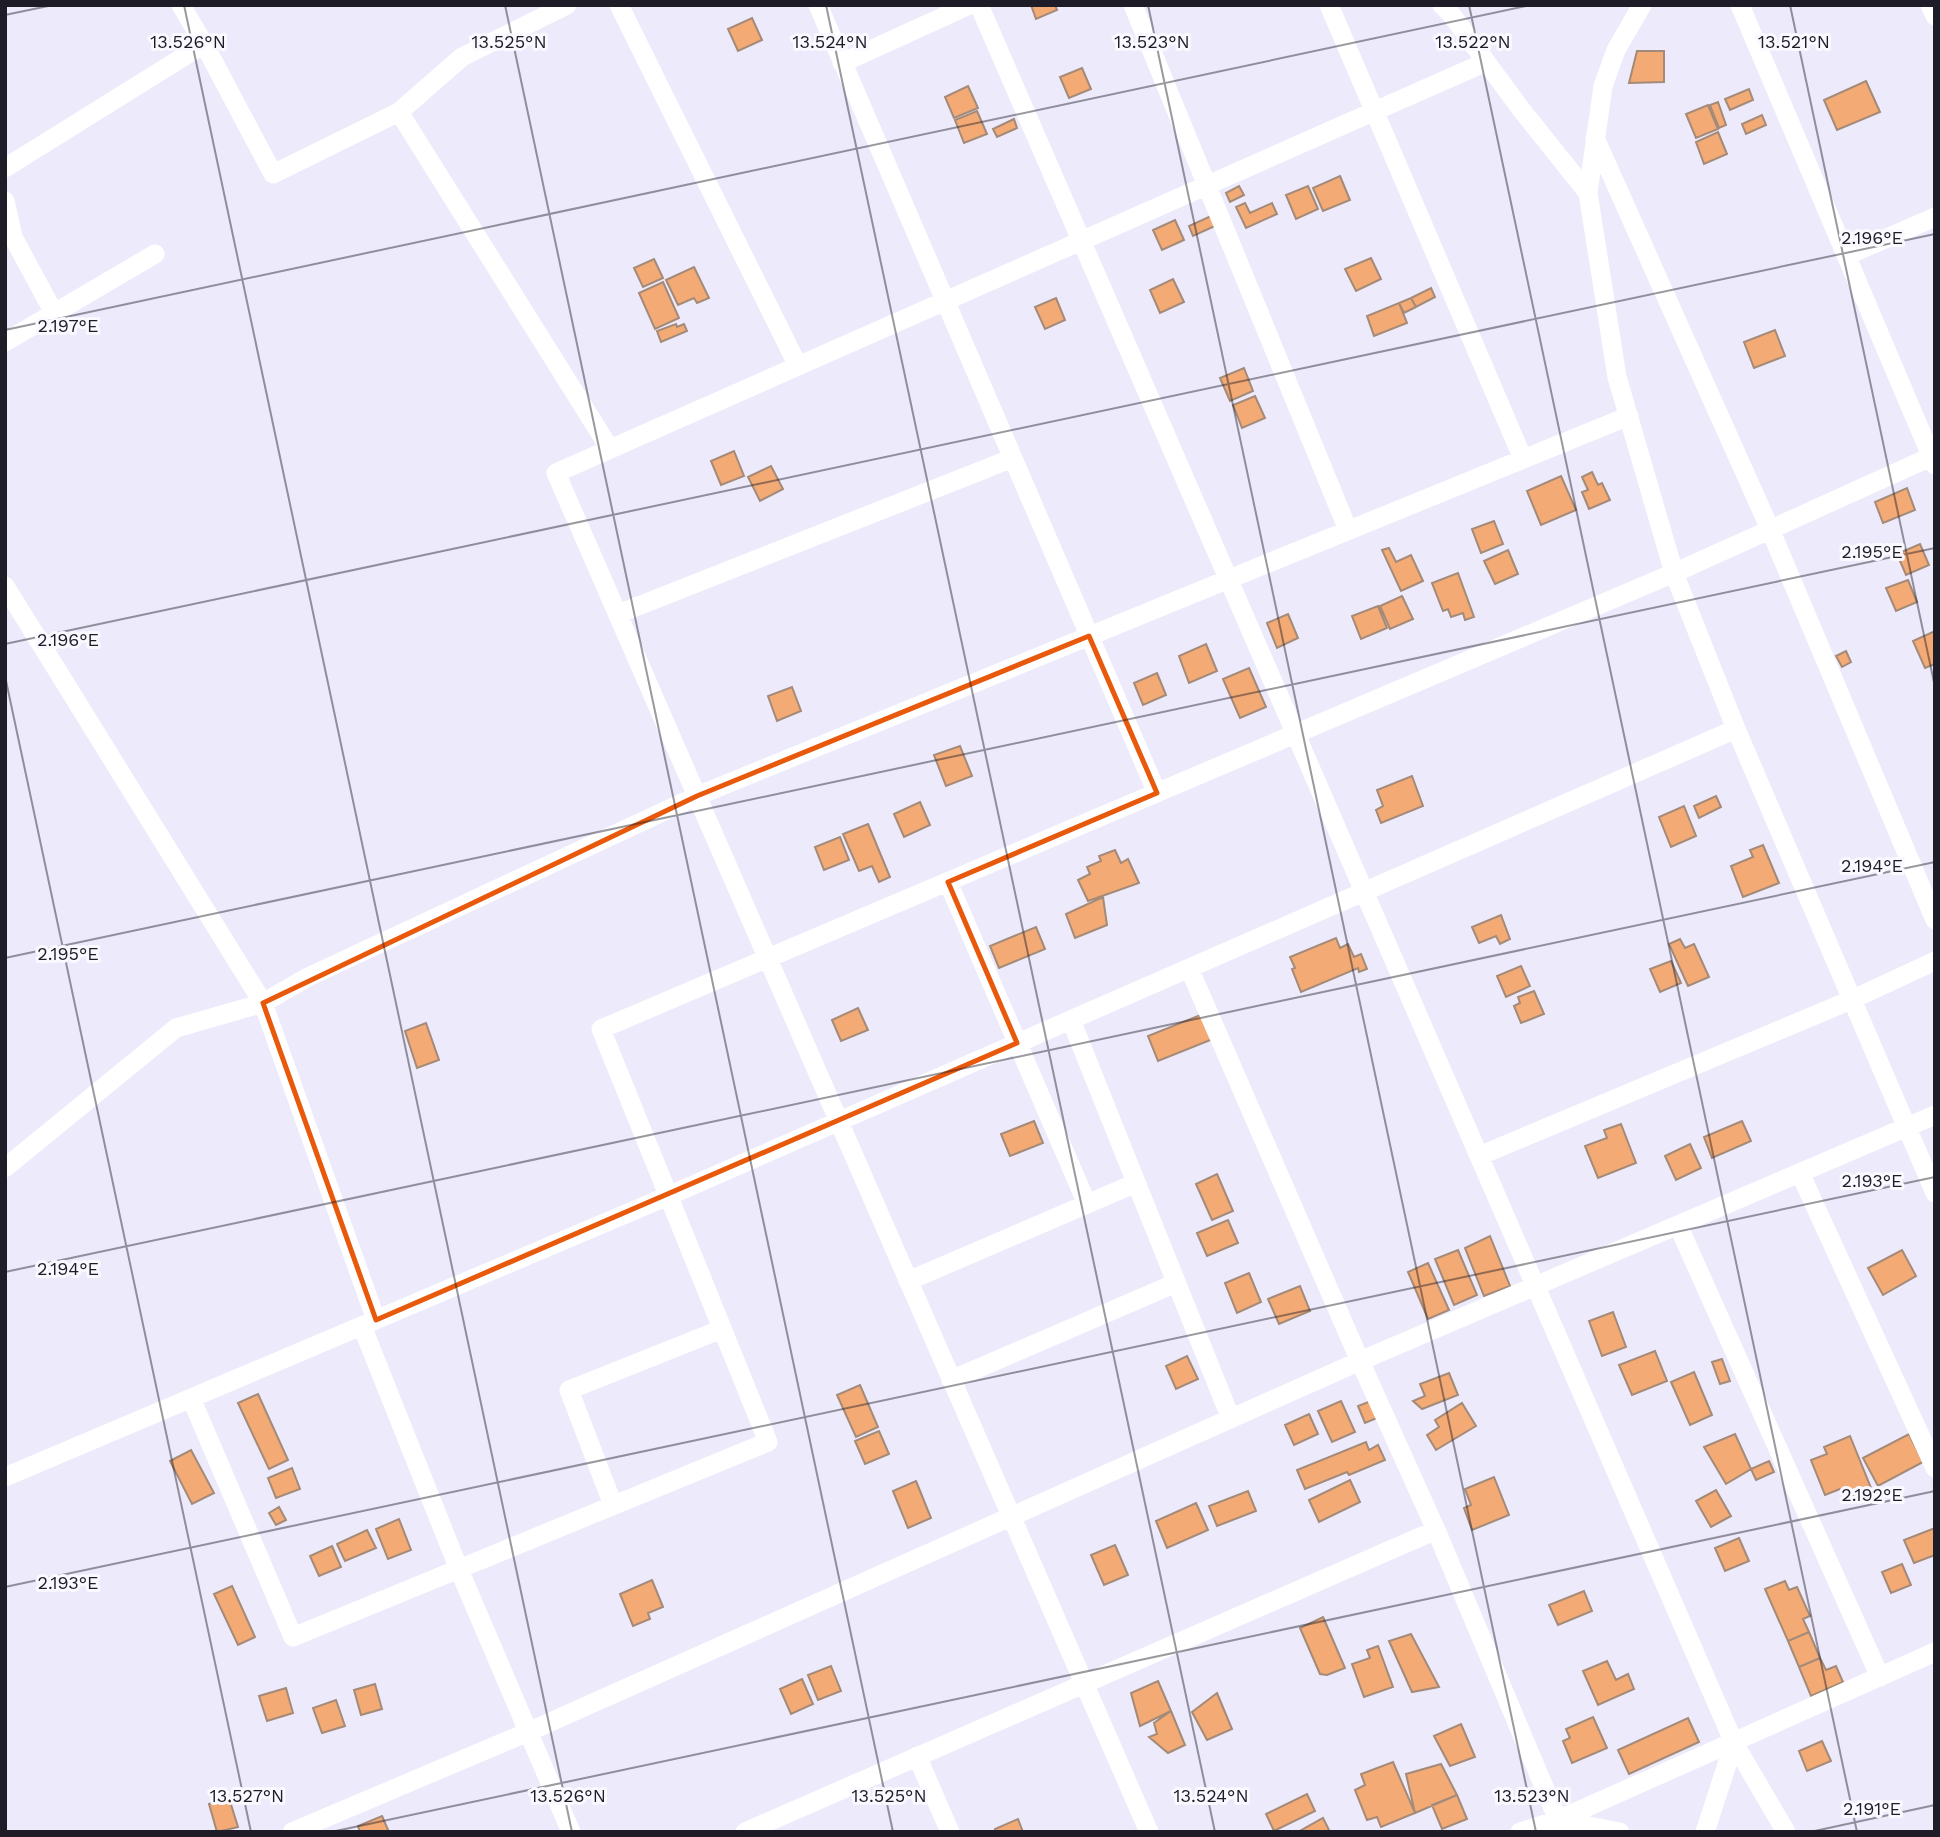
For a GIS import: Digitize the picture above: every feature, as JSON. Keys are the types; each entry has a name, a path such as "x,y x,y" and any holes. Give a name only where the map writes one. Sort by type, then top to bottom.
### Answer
{"street":[{"path":"181,5 273,174 399,112 462,57 567,5"},
{"path":"619,5 798,366"},
{"path":"818,5 1157,793"},
{"path":"842,63 969,5"},
{"path":"979,5 1734,1743 1786,1832"},
{"path":"1133,5 1348,530"},
{"path":"1329,5 1523,459"},
{"path":"1442,5 1451,13 1542,138 1588,193"},
{"path":"1642,5 1616,50 1602,86 1588,193 1618,377 1674,573 1735,729 1935,1193"},
{"path":"191,1398 293,1637 768,1442 601,1029 1674,573 1934,459 1740,5"},
{"path":"1930,5 1935,16"},
{"path":"5,168 204,44"},
{"path":"1149,1832 556,473 1486,62"},
{"path":"399,112 610,449"},
{"path":"1595,138 1770,529 1935,920"},
{"path":"5,201 13,237 54,313"},
{"path":"1846,256 1935,217"},
{"path":"5,342 155,254"},
{"path":"5,1168 176,1028 263,1003 308,977 697,796 1629,416"},
{"path":"618,614 1013,458"},
{"path":"5,586 263,1003 369,1323 458,1567 571,1832"},
{"path":"5,1477 668,1196 1735,729"},
{"path":"948,882 1087,1204"},
{"path":"1479,1156 1851,1000 1935,961"},
{"path":"1189,968 1436,1530 1555,1826"},
{"path":"1070,1020 1231,1419"},
{"path":"292,1832 528,1732 1360,1361 1935,1115"},
{"path":"1800,1172 1935,1468"},
{"path":"908,1280 1136,1183"},
{"path":"1678,1225 1880,1677"},
{"path":"951,1380 1176,1283"},
{"path":"612,1505 569,1390 722,1329"},
{"path":"745,1832 1436,1530"},
{"path":"1555,1826 1935,1652"},
{"path":"1705,1832 1734,1743"},
{"path":"918,1756 950,1832"},
{"path":"1520,1832 1555,1826 1620,1832"}],"highlighted area":[{"path":"1089,636 1157,793 948,882 1017,1043 376,1320 263,1003 697,796"}],"building":[{"path":"1031,5 1055,5 1057,10 1036,19"},
{"path":"752,18 762,40 738,51 728,29"},
{"path":"1637,51 1664,51 1664,82 1629,83"},
{"path":"1082,68 1091,89 1069,98 1060,77"},
{"path":"1866,81 1880,112 1837,130 1824,100"},
{"path":"968,86 978,108 954,118 945,97"},
{"path":"1749,89 1753,100 1730,110 1725,99"},
{"path":"1718,102 1726,125 1719,128 1710,105"},
{"path":"1708,105 1718,129 1696,138 1686,114"},
{"path":"977,111 987,134 964,143 955,120"},
{"path":"1762,115 1766,125 1746,134 1742,124"},
{"path":"1014,119 1017,128 997,137 993,129"},
{"path":"1718,132 1727,154 1704,164 1696,142"},
{"path":"1340,176 1350,200 1323,211 1313,188"},
{"path":"1239,186 1244,195 1230,202 1226,193"},
{"path":"1308,186 1318,209 1296,219 1286,195"},
{"path":"1245,203 1250,213 1272,203 1277,214 1246,228 1236,207"},
{"path":"1211,216 1215,226 1193,236 1189,226"},
{"path":"1175,220 1184,240 1162,250 1153,230"},
{"path":"1371,258 1381,279 1356,291 1345,269"},
{"path":"654,259 663,278 643,287 634,268"},
{"path":"694,267 709,298 697,303 694,298 678,305 666,280"},
{"path":"1173,279 1184,302 1160,313 1150,290"},
{"path":"663,282 679,318 655,329 639,293"},
{"path":"1431,288 1435,297 1416,307 1411,298"},
{"path":"1056,298 1065,320 1045,329 1035,307"},
{"path":"1411,298 1416,307 1404,313 1399,303"},
{"path":"1399,303 1407,323 1374,336 1367,316"},
{"path":"676,324 677,327 684,324 687,331 661,342 657,331"},
{"path":"1775,330 1785,356 1754,368 1744,342"},
{"path":"1244,368 1253,391 1230,401 1220,378"},
{"path":"1255,396 1265,418 1242,428 1233,405"},
{"path":"734,451 744,476 721,485 711,461"},
{"path":"771,466 783,489 760,501 748,477"},
{"path":"1592,472 1598,485 1602,483 1610,500 1589,509 1582,492 1588,490 1582,477"},
{"path":"1561,476 1576,510 1541,525 1527,491"},
{"path":"1907,488 1915,510 1883,523 1875,502"},
{"path":"1494,521 1503,544 1481,553 1472,529"},
{"path":"1920,544 1929,565 1906,575 1897,554"},
{"path":"1389,548 1396,562 1411,555 1423,581 1401,591 1382,550"},
{"path":"1508,550 1518,574 1495,584 1484,561"},
{"path":"1458,573 1474,617 1465,620 1463,613 1451,617 1448,609 1443,611 1432,583"},
{"path":"1908,580 1917,602 1896,611 1886,588"},
{"path":"1402,596 1413,619 1390,629 1380,606"},
{"path":"1378,606 1387,628 1361,639 1352,616"},
{"path":"1288,614 1298,638 1277,648 1267,623"},
{"path":"1935,631 1935,664 1925,668 1913,641"},
{"path":"1206,644 1217,671 1189,683 1179,656"},
{"path":"1846,651 1851,662 1842,667 1836,656"},
{"path":"1249,668 1266,707 1240,718 1223,679"},
{"path":"1157,673 1166,695 1143,705 1134,683"},
{"path":"792,687 801,711 777,721 768,696"},
{"path":"960,746 972,776 946,786 934,755"},
{"path":"1412,776 1423,806 1381,823 1376,810 1383,806 1377,790"},
{"path":"1716,796 1721,807 1699,818 1694,806"},
{"path":"920,802 930,825 904,837 894,814"},
{"path":"1684,806 1696,836 1671,847 1659,817"},
{"path":"868,824 890,877 879,882 872,866 859,871 843,834"},
{"path":"840,837 849,860 824,870 815,847"},
{"path":"1763,845 1779,883 1743,897 1731,866 1753,857 1750,850"},
{"path":"1115,850 1121,863 1128,859 1139,883 1088,901 1078,880 1090,874 1087,867 1101,861 1099,856"},
{"path":"1103,897 1107,925 1075,938 1066,914"},
{"path":"1501,915 1510,939 1500,944 1496,936 1479,943 1472,927"},
{"path":"1036,927 1045,949 999,968 990,946"},
{"path":"1336,938 1340,948 1348,944 1354,957 1361,954 1367,969 1359,972 1358,968 1301,992 1290,957"},
{"path":"1680,939 1685,948 1694,944 1709,977 1688,986 1669,944"},
{"path":"1671,961 1681,983 1660,992 1650,969"},
{"path":"1521,966 1530,986 1506,997 1497,976"},
{"path":"1534,991 1544,1014 1521,1023 1514,1006 1520,1003 1518,997"},
{"path":"858,1008 868,1030 841,1041 832,1020"},
{"path":"1203,1014 1213,1039 1158,1061 1148,1036"},
{"path":"426,1023 439,1060 417,1068 405,1031"},
{"path":"1034,1121 1043,1143 1010,1156 1001,1134"},
{"path":"1742,1121 1751,1141 1712,1158 1704,1137"},
{"path":"1621,1124 1636,1163 1598,1178 1585,1146 1607,1138 1604,1130"},
{"path":"1690,1144 1701,1168 1676,1180 1665,1156"},
{"path":"1217,1174 1233,1211 1212,1220 1196,1184"},
{"path":"1228,1220 1238,1243 1207,1256 1197,1233"},
{"path":"1490,1236 1510,1286 1484,1296 1465,1248"},
{"path":"1458,1250 1477,1295 1454,1305 1435,1259"},
{"path":"1902,1250 1916,1276 1883,1295 1868,1268"},
{"path":"1428,1263 1449,1310 1428,1319 1408,1272"},
{"path":"1249,1273 1261,1302 1237,1313 1225,1283"},
{"path":"1300,1286 1310,1311 1279,1324 1268,1299"},
{"path":"1613,1312 1626,1347 1602,1356 1589,1321"},
{"path":"1655,1351 1667,1381 1632,1395 1619,1365"},
{"path":"1187,1356 1198,1379 1176,1389 1166,1366"},
{"path":"1722,1359 1730,1381 1720,1384 1712,1362"},
{"path":"1694,1372 1712,1415 1690,1425 1671,1382"},
{"path":"1449,1373 1458,1395 1422,1409 1413,1401 1425,1396 1420,1384"},
{"path":"860,1385 878,1427 856,1437 837,1395"},
{"path":"258,1394 288,1460 269,1469 238,1403"},
{"path":"1341,1401 1355,1432 1332,1442 1318,1411"},
{"path":"1371,1401 1377,1418 1365,1423 1358,1406"},
{"path":"1462,1403 1476,1426 1436,1450 1427,1435 1439,1427 1435,1420"},
{"path":"1309,1414 1318,1434 1294,1445 1285,1425"},
{"path":"879,1431 889,1454 865,1464 855,1441"},
{"path":"1735,1434 1751,1469 1726,1484 1704,1447"},
{"path":"1909,1434 1923,1462 1878,1486 1863,1458"},
{"path":"1850,1436 1871,1488 1848,1497 1840,1489 1825,1495 1811,1460 1827,1454 1824,1447"},
{"path":"1366,1442 1369,1450 1378,1445 1385,1460 1305,1489 1297,1470"},
{"path":"191,1450 214,1493 192,1504 170,1461"},
{"path":"1769,1461 1774,1472 1756,1480 1751,1469"},
{"path":"292,1468 300,1489 276,1498 268,1478"},
{"path":"1494,1477 1509,1515 1472,1530 1464,1508 1471,1505 1465,1489"},
{"path":"1350,1480 1360,1502 1319,1522 1309,1500"},
{"path":"916,1481 931,1518 908,1528 893,1491"},
{"path":"1716,1490 1731,1516 1711,1527 1696,1501"},
{"path":"1248,1491 1256,1511 1217,1526 1209,1506"},
{"path":"1196,1503 1208,1530 1167,1548 1156,1521"},
{"path":"279,1507 286,1520 276,1525 269,1513"},
{"path":"399,1519 411,1550 388,1559 376,1529"},
{"path":"1935,1528 1935,1555 1914,1563 1904,1540"},
{"path":"367,1530 376,1548 345,1561 337,1544"},
{"path":"1739,1538 1749,1561 1725,1571 1715,1548"},
{"path":"1115,1545 1128,1575 1104,1585 1091,1555"},
{"path":"332,1546 341,1567 319,1576 310,1556"},
{"path":"1902,1564 1911,1585 1891,1593 1882,1572"},
{"path":"652,1580 663,1607 648,1613 650,1619 633,1626 620,1594"},
{"path":"1785,1581 1789,1590 1797,1587 1810,1616 1803,1619 1809,1632 1788,1641 1765,1589"},
{"path":"232,1586 255,1637 238,1645 214,1594"},
{"path":"1584,1591 1592,1611 1558,1625 1549,1605"},
{"path":"1323,1617 1345,1668 1327,1675 1320,1674 1300,1628"},
{"path":"1809,1632 1820,1658 1799,1667 1788,1641"},
{"path":"1411,1634 1439,1687 1412,1692 1389,1641"},
{"path":"1378,1646 1393,1687 1364,1697 1352,1664 1370,1658 1367,1650"},
{"path":"1820,1658 1826,1670 1836,1666 1843,1682 1811,1696 1799,1667"},
{"path":"1607,1661 1616,1680 1628,1674 1634,1689 1598,1705 1583,1671"},
{"path":"831,1666 841,1691 818,1700 808,1675"},
{"path":"802,1679 813,1704 791,1714 780,1689"},
{"path":"1158,1681 1171,1711 1140,1726 1131,1693"},
{"path":"375,1684 382,1709 361,1715 354,1690"},
{"path":"286,1688 293,1713 267,1721 259,1696"},
{"path":"1217,1693 1232,1729 1207,1740 1192,1712"},
{"path":"336,1700 345,1726 322,1733 313,1708"},
{"path":"1171,1711 1185,1745 1168,1753 1149,1737 1157,1734 1154,1723"},
{"path":"1593,1717 1607,1748 1572,1763 1563,1741 1570,1738 1566,1729"},
{"path":"1688,1718 1699,1742 1629,1774 1618,1750"},
{"path":"1461,1724 1475,1757 1450,1766 1434,1736"},
{"path":"1822,1741 1831,1761 1807,1771 1799,1751"},
{"path":"1393,1762 1415,1813 1381,1827 1377,1817 1367,1820 1355,1790 1365,1785 1361,1774"},
{"path":"1441,1764 1457,1795 1415,1813 1406,1774"},
{"path":"1307,1794 1315,1811 1274,1831 1266,1814"},
{"path":"1457,1795 1467,1819 1442,1829 1432,1805"},
{"path":"229,1798 238,1827 217,1832 209,1804"},
{"path":"382,1816 389,1832 360,1832 358,1826"},
{"path":"1323,1818 1330,1832 1298,1832"},
{"path":"1018,1819 1023,1832 996,1832 995,1829"}]}
